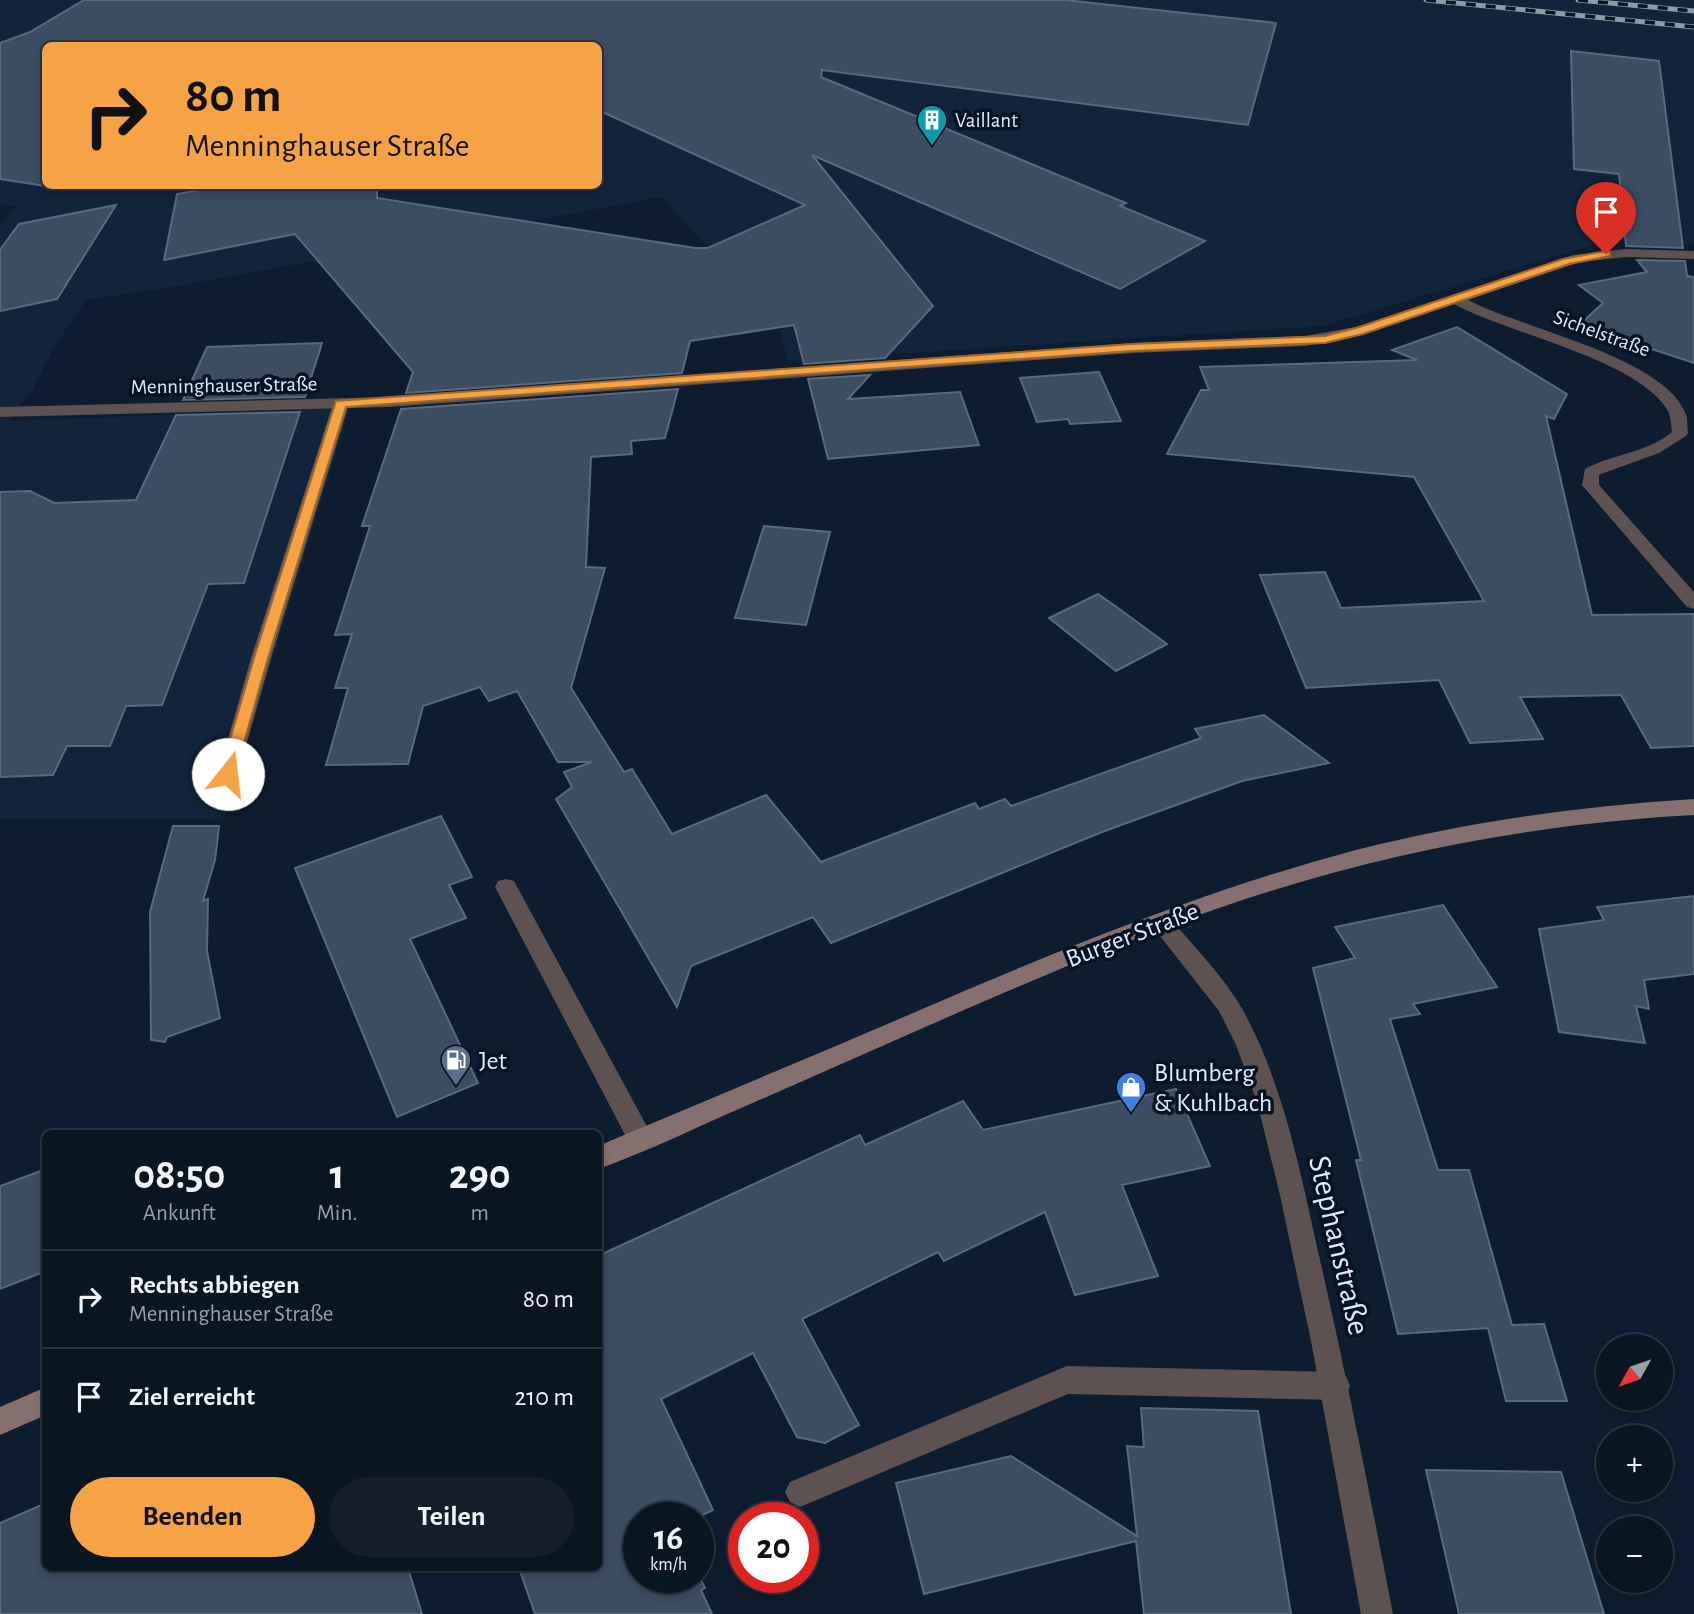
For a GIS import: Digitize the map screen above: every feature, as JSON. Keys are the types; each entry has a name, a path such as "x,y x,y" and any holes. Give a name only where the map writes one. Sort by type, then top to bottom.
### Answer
{"main road":[{"name":"Burger Straße","path":"602,1156 1062,959 1310,871 1409,845 1578,816 1694,807"},
{"path":"0,1421 42,1403"}],"street":[{"name":"Menninghauser Straße","path":"0,412 341,404 1132,348 1325,339 1359,331 1567,261 1626,253 1694,255"},
{"name":"Sichelstraße","path":"1454,298 1502,321 1640,367 1677,392 1687,416 1681,432 1663,445 1598,469 1591,473 1590,478 1594,492 1694,603"},
{"path":"228,774 261,658 341,404"},
{"path":"506,887 640,1140"},
{"name":"Stephanstraße","path":"1160,922 1220,994 1235,1018 1262,1081 1286,1164 1336,1386 1377,1614"},
{"path":"800,1492 1067,1380 1336,1386"}],"shaded area":[{"path":"0,0 1694,0 1694,244 1610,240 1323,326 788,361 779,327 662,197 172,287 86,300 52,350 32,390 8,421 350,408 224,819 0,819 0,225 15,207 0,204"}],"building":[{"path":"84,0 1065,0 1276,23 1248,125 822,70 821,77 1126,203 1120,206 1205,241 1120,289 812,155 933,306 885,358 804,364 794,325 690,341 682,373 406,393 413,372 295,234 164,260 177,194 206,189 377,189 377,198 695,248 708,248 805,205 602,112 602,42 42,42 42,185 0,179 0,43 30,32"},
{"path":"1571,51 1659,61 1683,248 1626,246 1619,174 1574,169"},
{"path":"116,205 57,299 0,311 0,250 19,224"},
{"path":"1637,260 1685,261 1687,276 1694,277 1694,363 1579,325 1603,303 1579,285 1647,272"},
{"path":"1457,327 1567,394 1554,419 1546,416 1592,615 1694,614 1694,746 1651,748 1621,695 1520,697 1543,739 1470,743 1439,680 1306,688 1260,575 1325,572 1341,608 1484,601 1414,477 1167,454 1201,390 1209,390 1200,367 1417,360 1392,350"},
{"path":"322,343 305,397 183,400 207,347"},
{"path":"1099,372 1121,421 1070,424 1068,419 1037,422 1020,378"},
{"path":"870,375 848,399 960,392 979,445 828,459 808,379"},
{"path":"678,389 665,438 631,441 632,454 591,457 586,567 605,568 571,688 624,772 632,769 672,834 766,795 821,862 975,803 979,809 1005,799 1011,806 1201,738 1195,729 1264,715 1329,763 1242,781 1102,832 831,943 813,917 691,966 677,1007 556,799 572,787 564,772 592,762 558,762 517,691 489,701 480,687 423,706 408,764 326,765 348,688 335,688 352,634 335,635 370,526 362,526 401,409"},
{"path":"300,412 244,583 208,584 162,705 126,706 110,746 67,746 53,775 0,777 0,492 30,491 54,503 136,500 176,415"},
{"path":"764,526 830,532 806,625 735,618"},
{"path":"1098,594 1167,644 1116,671 1049,618"},
{"path":"441,816 472,877 449,885 466,918 410,939 478,1083 397,1117 295,868"},
{"path":"173,826 219,826 215,860 203,901 208,899 207,951 220,1018 167,1037 165,1042 151,1040 150,912"},
{"path":"1694,896 1694,974 1644,980 1649,1009 1636,1006 1645,1043 1559,1032 1539,929 1604,920 1597,907"},
{"path":"1443,905 1497,987 1413,1004 1420,1014 1390,1019 1438,1170 1469,1170 1512,1325 1544,1324 1567,1401 1506,1401 1488,1328 1398,1334 1356,1160 1361,1160 1313,968 1355,958 1335,927"},
{"path":"1176,1089 1210,1166 1122,1185 1158,1276 1075,1295 1045,1212 944,1261 938,1252 802,1319 859,1425 825,1443 797,1437 753,1353 661,1399 709,1502 623,1502 623,1593 702,1593 712,1614 535,1614 520,1571 602,1571 602,1254 860,1135 865,1145 963,1101 983,1130"},
{"path":"42,1170 42,1273 0,1289 0,1186"},
{"path":"1141,1408 1258,1411 1291,1614 1144,1614 1136,1541 924,1594 896,1483 1011,1456 1137,1536 1127,1446 1144,1447"},
{"path":"1426,1470 1561,1472 1604,1614 1459,1614"},
{"path":"42,1505 42,1571 409,1571 422,1614 0,1614 0,1523"}],"railway":[{"path":"1426,0 1694,27"},
{"path":"1578,0 1694,11"}],"place":[{"name":"Vaillant","path":"932,147"},
{"name":"Jet","path":"456,1087"},
{"name":"Blumberg & Kuhlbach","path":"1131,1114"}],"route":[{"path":"228,774 261,658 341,404 456,398 1132,348 1325,339 1359,331 1567,261 1606,254"}]}
